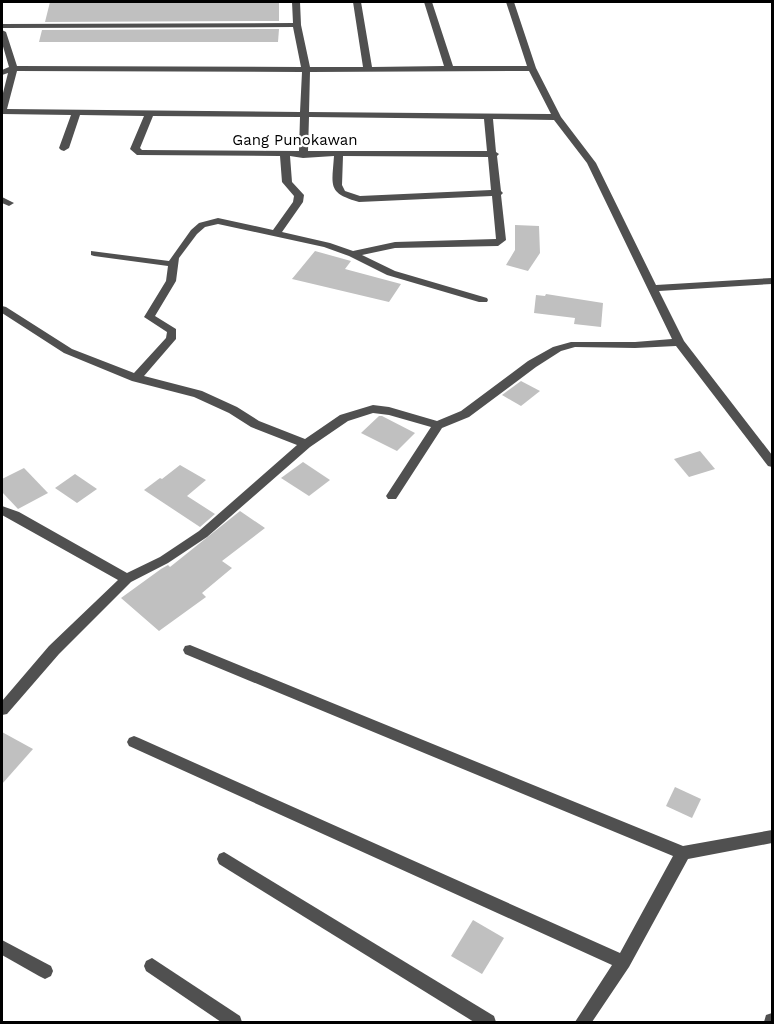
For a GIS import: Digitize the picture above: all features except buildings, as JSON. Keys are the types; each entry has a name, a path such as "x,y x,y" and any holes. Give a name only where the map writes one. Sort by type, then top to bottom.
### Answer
{"street":[{"path":"296,2 297,25 306,70 303,155"},
{"path":"357,2 368,69"},
{"path":"428,2 449,69"},
{"path":"510,2 532,68 557,117 591,163 679,342 772,462"},
{"path":"2,26 297,25"},
{"path":"2,32 14,68 2,111 76,114 557,117"},
{"path":"2,73 14,68 306,70 532,68"},
{"path":"64,148 76,114"},
{"name":"Gang Punokawan","path":"148,114 135,150 140,153 494,154"},
{"path":"352,254 395,245 498,243 501,240 494,154 488,116"},
{"path":"277,232 298,202 299,195 290,190 286,184 285,155"},
{"path":"339,155 337,185 342,193 359,199 498,193"},
{"path":"136,378 171,339 172,331 149,317 171,281 172,264 194,232 210,222 230,222 277,232 352,254 391,273 483,300"},
{"path":"94,253 172,264"},
{"path":"654,288 772,281"},
{"path":"2,309 68,351 136,378 198,394 233,410 255,424 306,444"},
{"path":"392,496 438,425 465,414 532,364 557,349 575,344 635,345 679,342"},
{"path":"2,710 54,650 127,579 164,560 203,534 306,444 344,418 373,409 389,411 438,425"},
{"path":"2,510 15,515 127,579"},
{"path":"190,650 683,853 772,837"},
{"path":"135,742 623,962"},
{"path":"583,1023 623,962 683,853"},
{"path":"224,859 488,1023"},
{"path":"2,947 45,971"},
{"path":"152,966 234,1023"}]}
